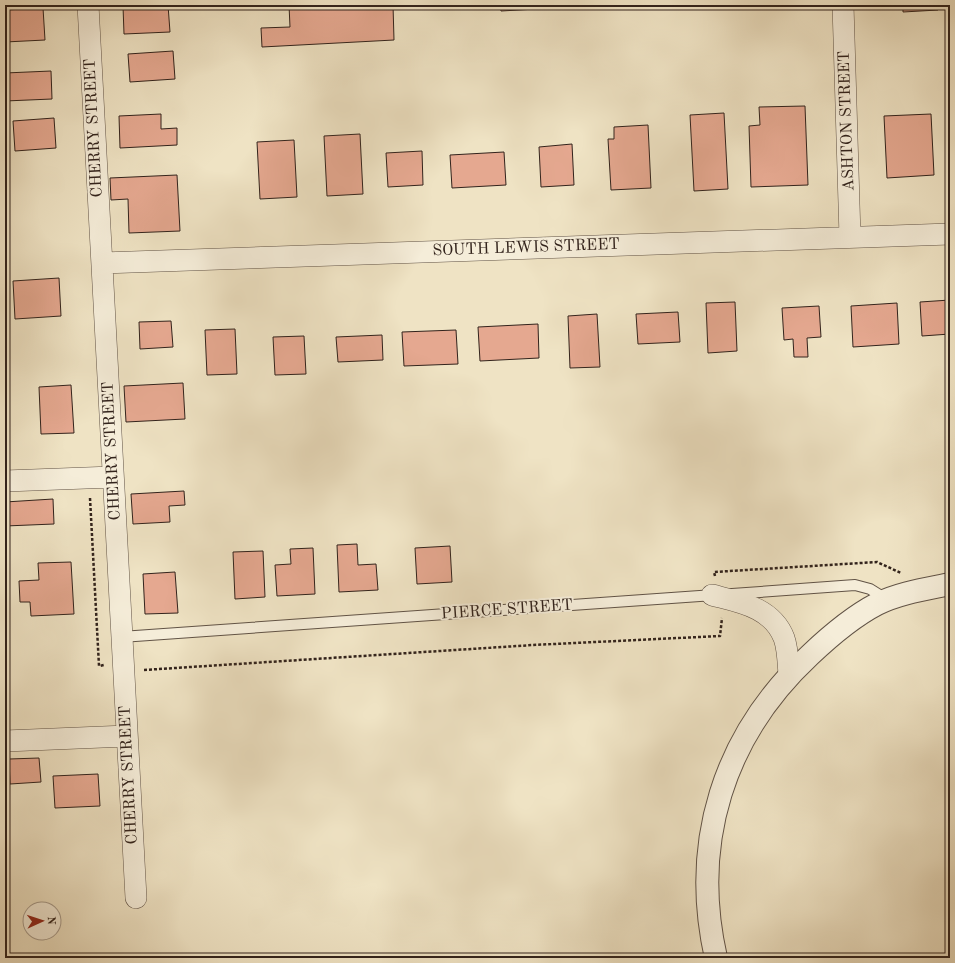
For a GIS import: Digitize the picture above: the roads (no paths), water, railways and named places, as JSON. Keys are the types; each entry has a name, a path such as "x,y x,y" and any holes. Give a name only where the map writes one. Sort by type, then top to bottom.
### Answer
{"street":[{"name":"CHERRY STREET","path":"88,5 136,898"},
{"name":"ASHTON STREET","path":"843,5 850,237"},
{"name":"SOUTH LEWIS STREET","path":"102,263 950,234"},
{"path":"5,481 113,477"},
{"path":"716,958 707,903 709,847 714,811 728,771 741,743 760,713 789,675 824,642 851,621 878,604 888,600 908,593 950,584"},
{"path":"712,595 753,607 773,620 784,638 789,675"},
{"path":"5,742 127,736"}],"lane":[{"name":"PIERCE STREET","path":"122,638 855,585 870,589 888,600"}]}
